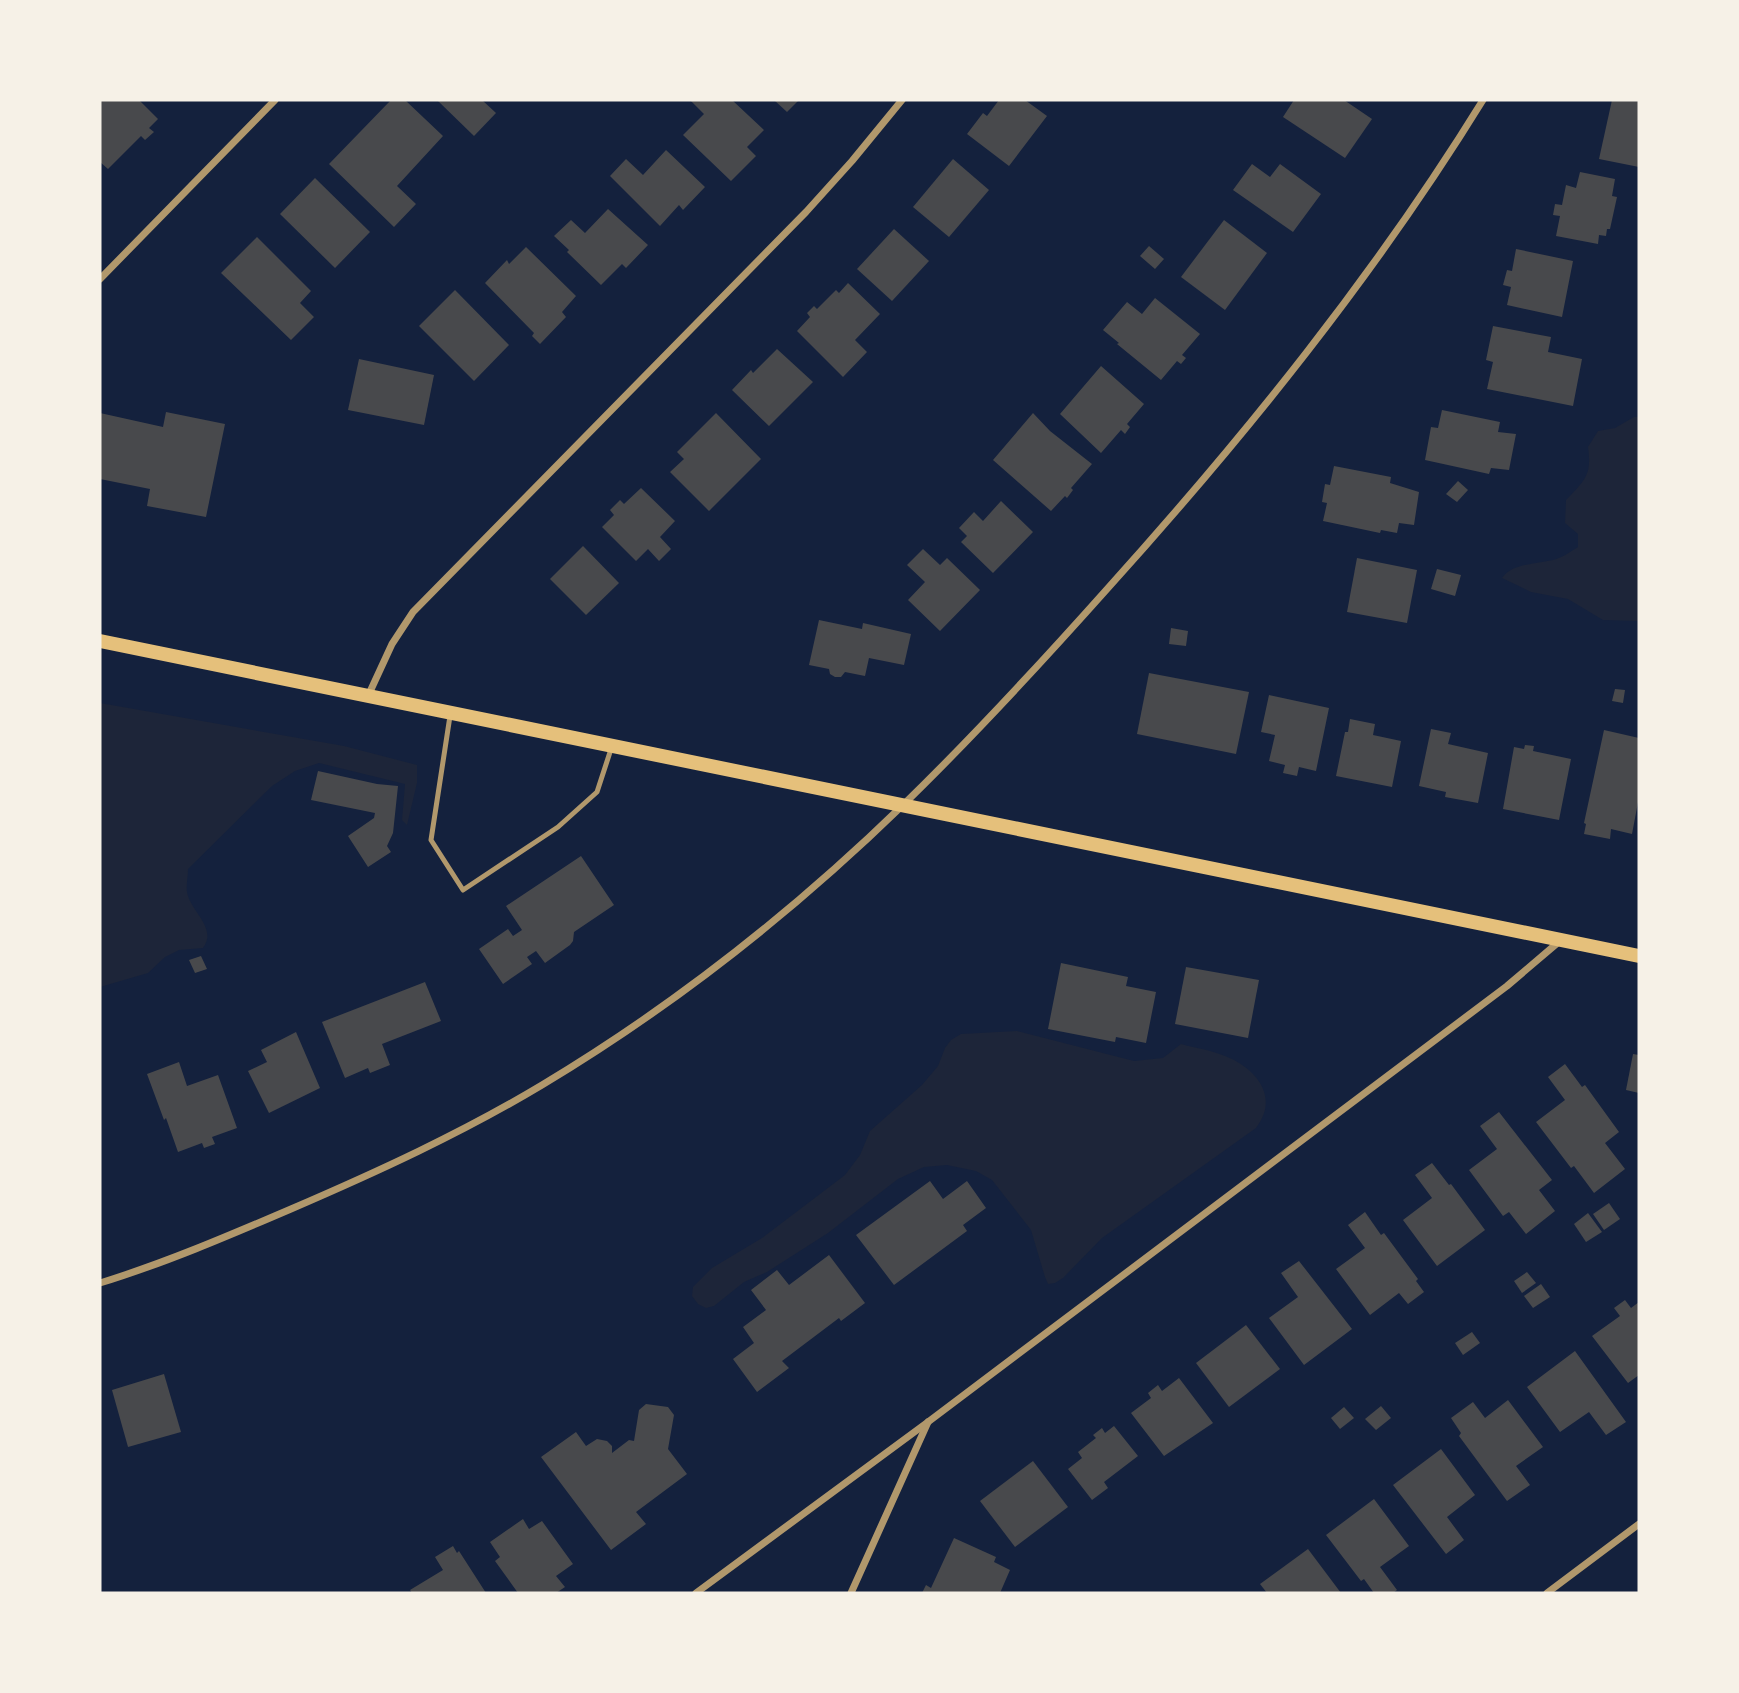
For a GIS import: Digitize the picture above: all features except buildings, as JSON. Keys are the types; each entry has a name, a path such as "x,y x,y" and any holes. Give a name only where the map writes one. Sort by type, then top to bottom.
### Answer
{"main road":[{"path":"100,641 1639,956"}],"street":[{"path":"100,279 275,100"},
{"path":"368,696 392,644 413,612 806,212 902,100"},
{"path":"100,1283 242,1230 383,1170 540,1086 631,1028 720,963 841,863 903,806 1064,637 1223,457 1370,267 1483,100"},
{"path":"696,1593 928,1422 1507,986 1561,940"},
{"path":"851,1593 928,1422"},
{"path":"1547,1593 1639,1524"}],"lane":[{"path":"450,713 431,840 463,890 558,827 597,792 612,746"}],"shaded area":[{"path":"1639,417 1639,621 1603,620 1568,599 1531,592 1502,578 1512,569 1556,559 1578,547 1578,534 1565,523 1566,500 1586,477 1589,464 1588,447 1598,431 1615,428"},
{"path":"100,703 344,746 417,765 417,783 407,825 402,820 405,784 319,763 295,771 272,786 188,869 189,899 207,933 203,948 179,950 165,957 148,973 100,987"},
{"path":"1017,1031 1134,1061 1163,1058 1181,1044 1220,1054 1236,1061 1255,1076 1265,1095 1263,1116 1256,1128 1102,1238 1055,1283 1048,1284 1031,1230 992,1180 976,1171 947,1165 924,1167 898,1179 828,1233 767,1272 744,1282 714,1306 706,1308 698,1304 692,1296 693,1287 712,1268 762,1238 845,1175 860,1155 870,1131 922,1085 938,1066 951,1040 961,1034"}]}
